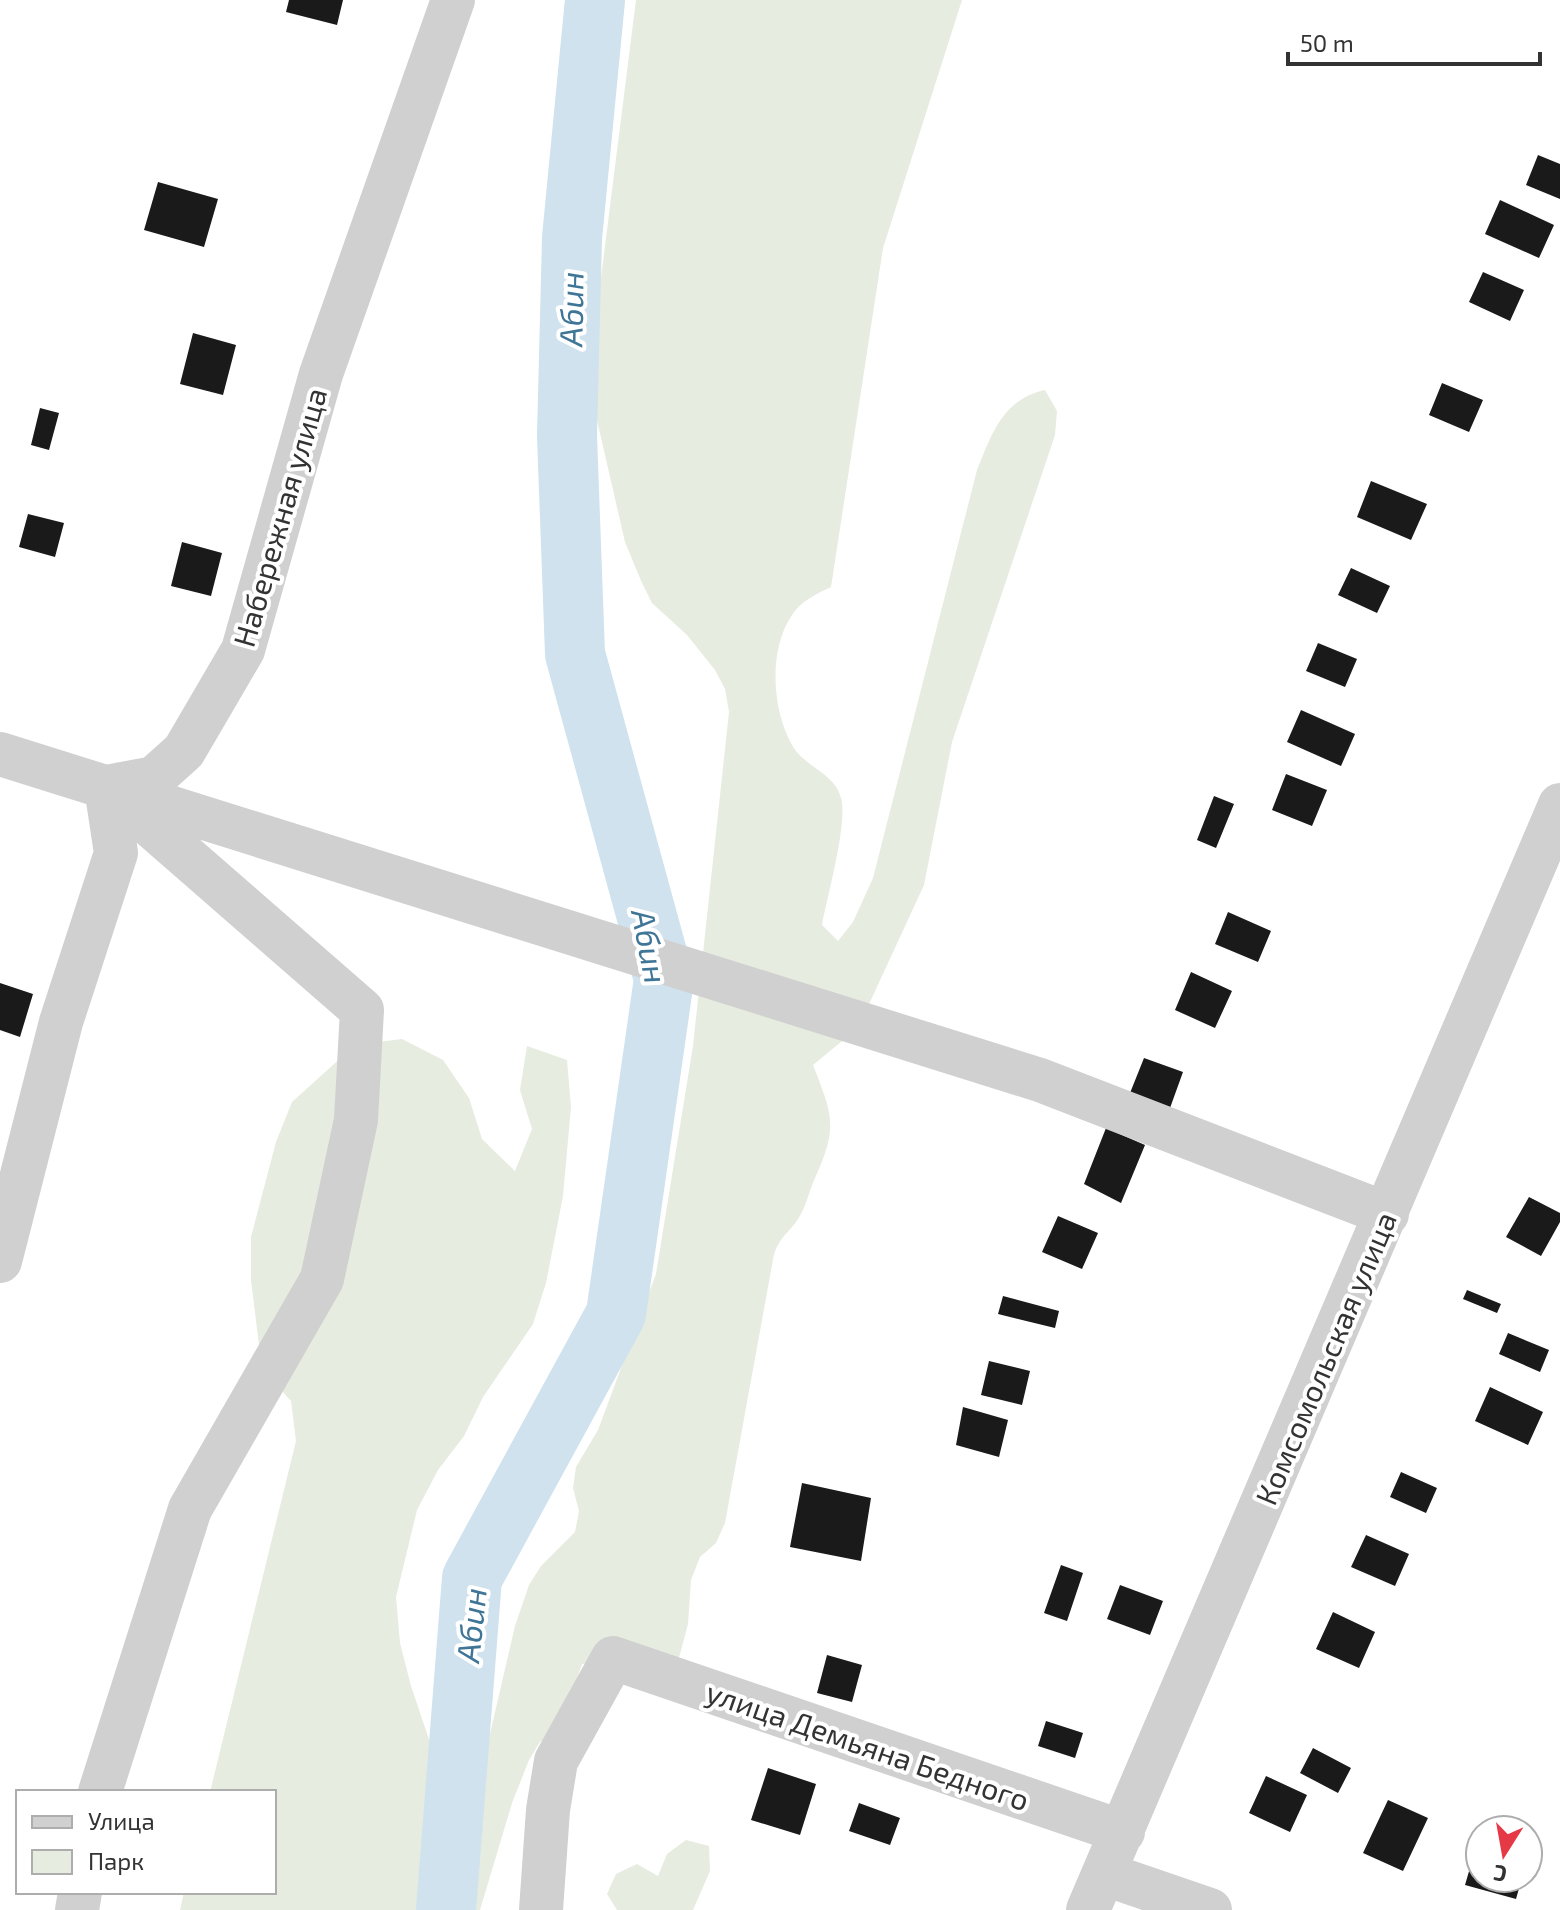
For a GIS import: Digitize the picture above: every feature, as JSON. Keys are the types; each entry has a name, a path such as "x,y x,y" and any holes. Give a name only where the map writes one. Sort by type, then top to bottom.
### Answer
{"street":[{"name":"Набережная улица","path":"106,787 154,778 184,751 243,650 321,374 453,0"},
{"path":"0,754 1040,1080 1387,1214"},
{"path":"0,1261 61,1022 116,853 106,787"},
{"path":"101,1790 190,1509 322,1279 356,1120 362,1010 106,787"},
{"name":"Комсомольская улица","path":"1096,1892 1387,1214 1547,872 1560,805"},
{"name":"улица Демьяна Бедного","path":"541,1910 548,1810 556,1761 613,1658 1123,1832"},
{"path":"1096,1892 1210,1910"}],"green space":[{"path":"636,0 962,0 883,248 831,587 804,602 792,615 784,629 776,662 777,698 785,731 797,753 832,782 841,798 842,824 822,925 838,941 853,922 873,878 977,470 988,443 1009,410 1019,401 1045,390 1057,411 1055,435 952,742 924,885 858,1028 813,1065 825,1097 830,1133 801,1214 774,1254 725,1523 716,1543 700,1557 691,1580 688,1624 676,1669 634,1656 582,1664 559,1730 540,1742 529,1760 512,1803 480,1910 468,1910 464,1846 515,1626 529,1585 541,1566 575,1532 579,1511 573,1488 576,1467 598,1430 656,1274 693,1046 729,712 725,689 715,670 687,635 652,603 642,583 625,542 588,381"},
{"path":"402,1039 443,1060 469,1098 482,1139 515,1171 532,1129 520,1090 527,1046 567,1060 571,1107 563,1196 546,1283 533,1324 483,1397 464,1436 438,1470 417,1510 396,1597 400,1643 440,1772 422,1910 180,1910 184,1894 276,1894 276,1790 210,1790 296,1441 291,1401 262,1369 251,1280 251,1237 276,1142 292,1102 355,1045"},
{"path":"686,1840 709,1846 710,1871 693,1910 617,1910 607,1894 616,1874 637,1864 658,1876 667,1854"}],"building":[{"path":"289,0 343,0 337,25 286,12"},
{"path":"1538,155 1560,164 1560,199 1526,185"},
{"path":"158,182 218,199 204,247 144,230"},
{"path":"1500,200 1554,225 1539,258 1485,234"},
{"path":"1483,272 1524,290 1510,321 1469,302"},
{"path":"193,333 236,345 223,395 180,384"},
{"path":"1442,383 1483,400 1469,432 1429,415"},
{"path":"40,408 59,413 49,450 31,445"},
{"path":"1371,481 1427,504 1411,540 1357,517"},
{"path":"28,514 64,523 55,557 19,547"},
{"path":"182,542 222,553 211,596 171,586"},
{"path":"1351,568 1390,586 1377,613 1338,595"},
{"path":"1318,643 1357,659 1345,687 1306,671"},
{"path":"1301,710 1355,734 1341,766 1287,742"},
{"path":"1286,774 1327,790 1312,826 1272,810"},
{"path":"1214,796 1234,804 1216,848 1197,840"},
{"path":"1228,912 1271,931 1258,962 1215,944"},
{"path":"1191,972 1232,991 1215,1028 1175,1010"},
{"path":"0,983 33,994 20,1037 0,1030"},
{"path":"1144,1058 1183,1072 1170,1108 1130,1093"},
{"path":"1106,1128 1145,1145 1121,1203 1084,1184"},
{"path":"1529,1197 1560,1213 1560,1222 1541,1256 1506,1237"},
{"path":"1058,1216 1098,1233 1082,1269 1042,1252"},
{"path":"1467,1290 1501,1304 1497,1313 1463,1299"},
{"path":"1003,1296 1059,1311 1055,1328 998,1314"},
{"path":"1508,1333 1549,1350 1540,1372 1499,1354"},
{"path":"989,1361 1030,1371 1022,1405 981,1395"},
{"path":"1490,1387 1543,1412 1528,1445 1475,1421"},
{"path":"963,1407 1008,1420 999,1457 956,1445"},
{"path":"1401,1472 1437,1488 1426,1513 1390,1497"},
{"path":"802,1483 871,1498 861,1561 790,1547"},
{"path":"1366,1535 1409,1554 1395,1586 1351,1567"},
{"path":"1061,1565 1083,1573 1067,1621 1044,1613"},
{"path":"1120,1585 1163,1601 1150,1635 1107,1619"},
{"path":"1333,1612 1375,1632 1359,1668 1316,1649"},
{"path":"827,1655 862,1665 852,1702 817,1693"},
{"path":"1046,1721 1083,1733 1075,1758 1038,1746"},
{"path":"1313,1748 1351,1768 1338,1793 1300,1773"},
{"path":"768,1768 816,1784 800,1835 751,1820"},
{"path":"1266,1776 1307,1795 1290,1832 1249,1813"},
{"path":"1388,1800 1428,1818 1403,1871 1363,1853"},
{"path":"859,1803 900,1818 890,1845 849,1831"},
{"path":"1498,1894 1517,1894 1516,1899"}],"waterway":[{"name":"Абин","path":"446,1910 472,1578 616,1314 664,979 575,654 567,436 572,238 595,0"}]}
